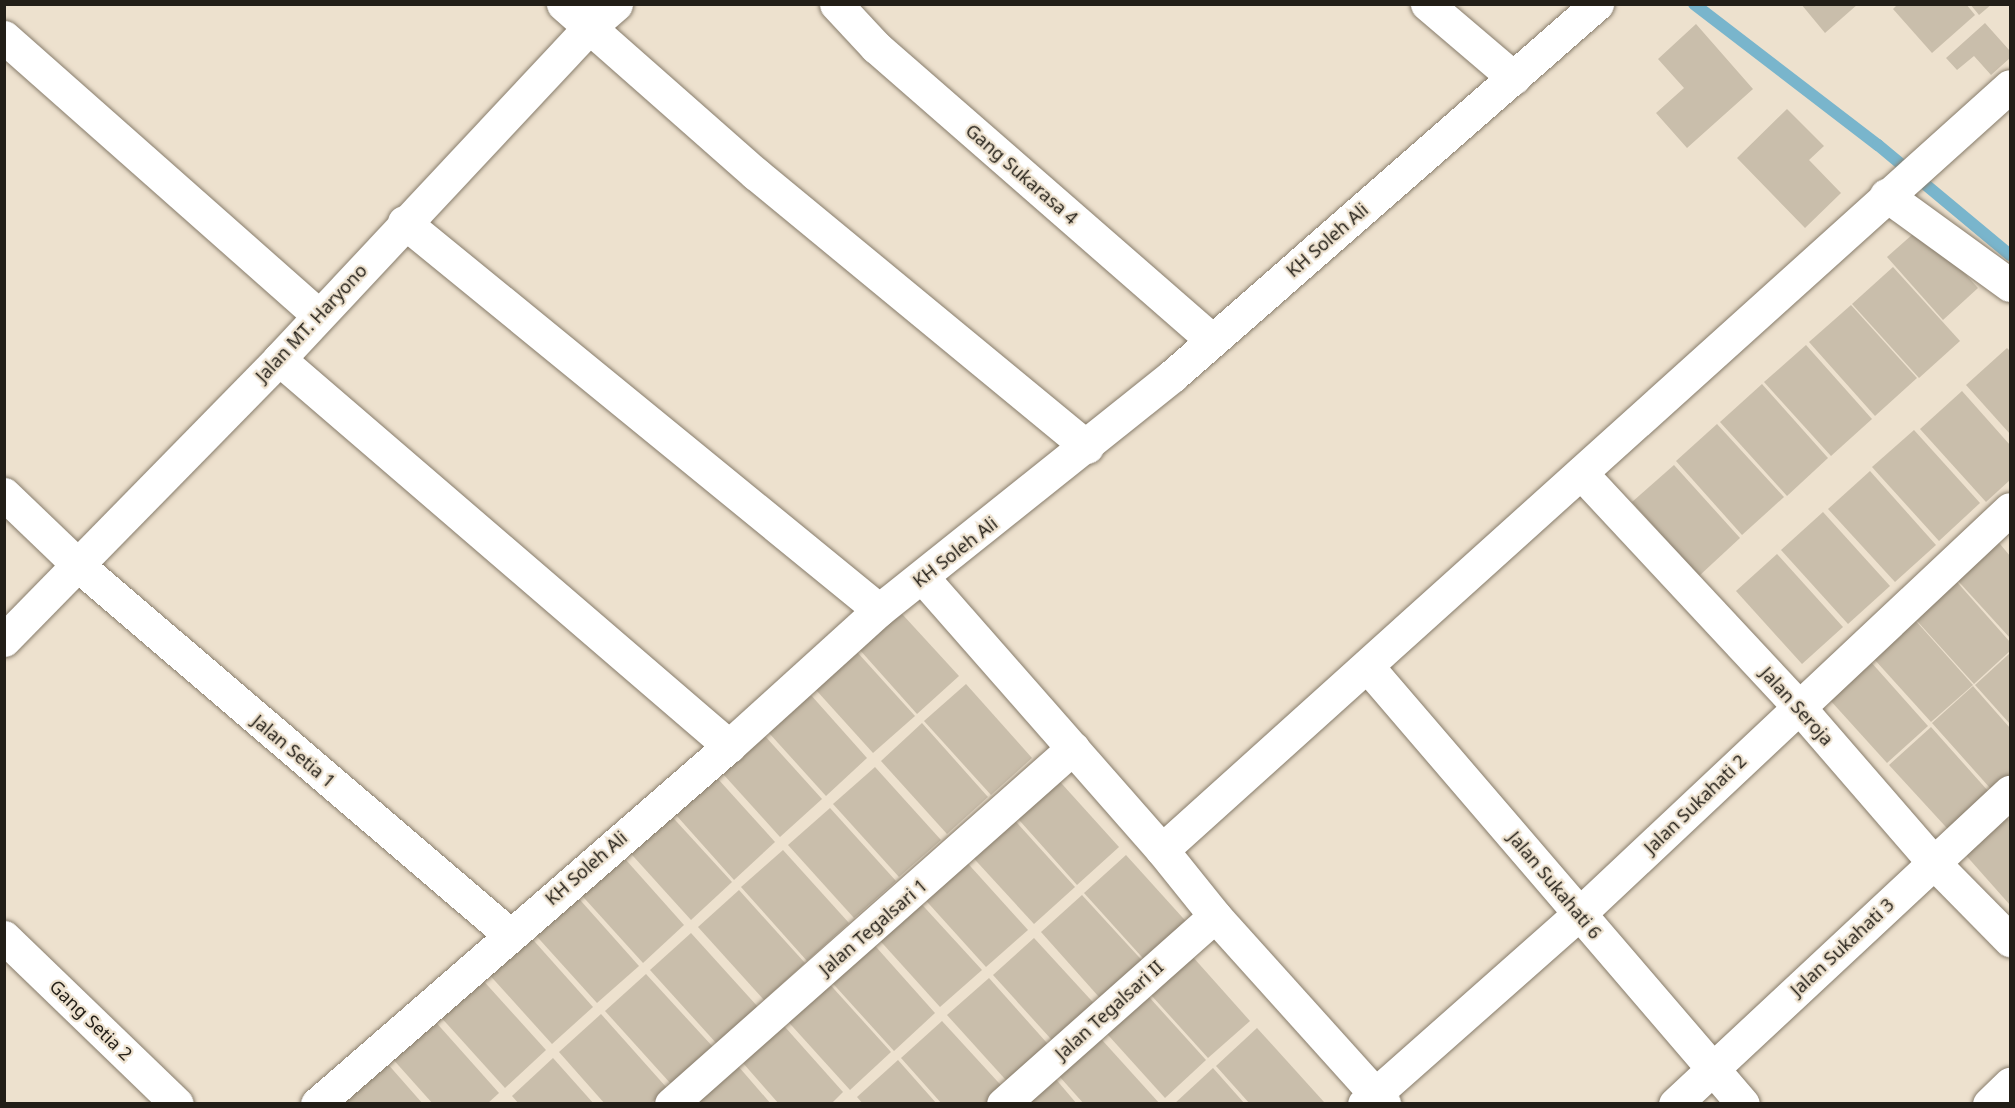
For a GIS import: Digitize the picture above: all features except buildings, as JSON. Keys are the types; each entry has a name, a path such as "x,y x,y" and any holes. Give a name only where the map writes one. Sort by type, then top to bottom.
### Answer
{"street":[{"path":"563,4 591,26 756,174 1087,447"},
{"name":"Jalan MT. Haryono","path":"4,640 80,567 279,358 316,314 591,26 616,4"},
{"name":"Gang Sukarasa 4","path":"836,4 876,47 1212,340"},
{"path":"1427,4 1514,78"},
{"name":"KH Soleh Ali","path":"317,1104 509,934 729,746 879,610 923,578 1087,447 1597,4"},
{"path":"4,37 316,314"},
{"path":"1162,850 1581,473 1925,159 2010,86"},
{"path":"1892,190 2010,285"},
{"path":"404,222 879,610"},
{"path":"279,358 729,746"},
{"name":"Jalan Seroja","path":"1581,473 1798,706 1933,862 2010,940"},
{"name":"Jalan Setia 1","path":"4,494 80,567 509,934"},
{"name":"Jalan Sukahati 2","path":"1375,1100 1579,914 2010,508"},
{"path":"923,578 1162,850 1215,916 1375,1100"},
{"name":"Jalan Sukahati 6","path":"1367,666 1535,858 1579,914 1743,1104"},
{"name":"Jalan Tegalsari 1","path":"671,1104 1073,748"},
{"name":"Jalan Sukahati 3","path":"1676,1104 2010,792"},
{"name":"Jalan Tegalsari II","path":"1003,1104 1215,916"},
{"name":"Gang Setia 2","path":"4,937 177,1104"},
{"path":"1989,1104 2010,1084"}],"waterway":[{"path":"1694,4 1878,145 2010,255"}]}
